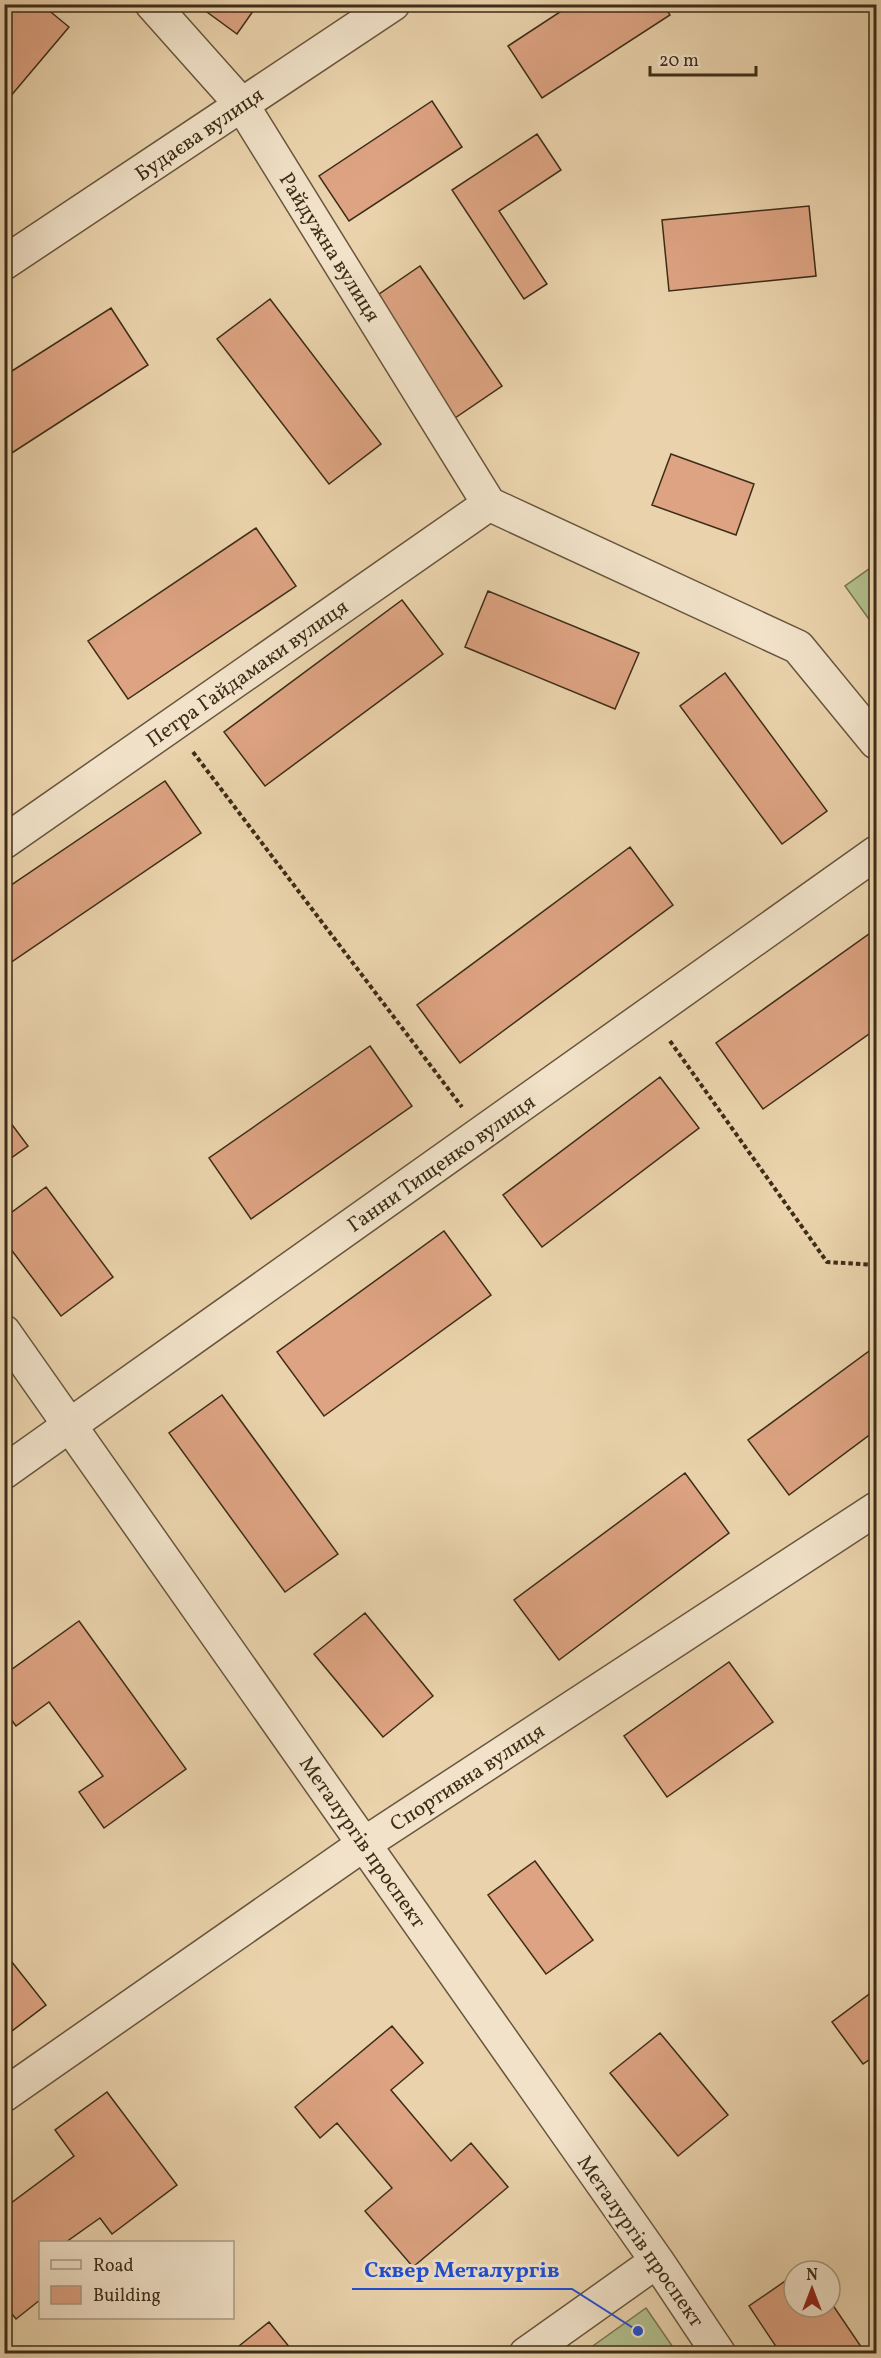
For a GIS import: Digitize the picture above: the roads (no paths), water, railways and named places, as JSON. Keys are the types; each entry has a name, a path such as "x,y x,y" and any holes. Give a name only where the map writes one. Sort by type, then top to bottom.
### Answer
{"street":[{"name":"Райдужна вулиця","path":"152,4 242,105 489,504"},
{"name":"Будаєва вулиця","path":"4,263 393,4"},
{"name":"Петра Гайдамаки вулиця","path":"4,842 489,504"},
{"path":"489,504 798,647 876,742"},
{"name":"Ганни Тищенко вулиця","path":"4,1472 876,853"},
{"name":"Металургів проспект","path":"4,1332 657,2261 719,2354"},
{"name":"Спортивна вулиця","path":"4,2095 364,1844 876,1509"},
{"path":"526,2354 657,2261"}],"place":[{"name":"Сквер Металургів","path":"638,2331"}]}
